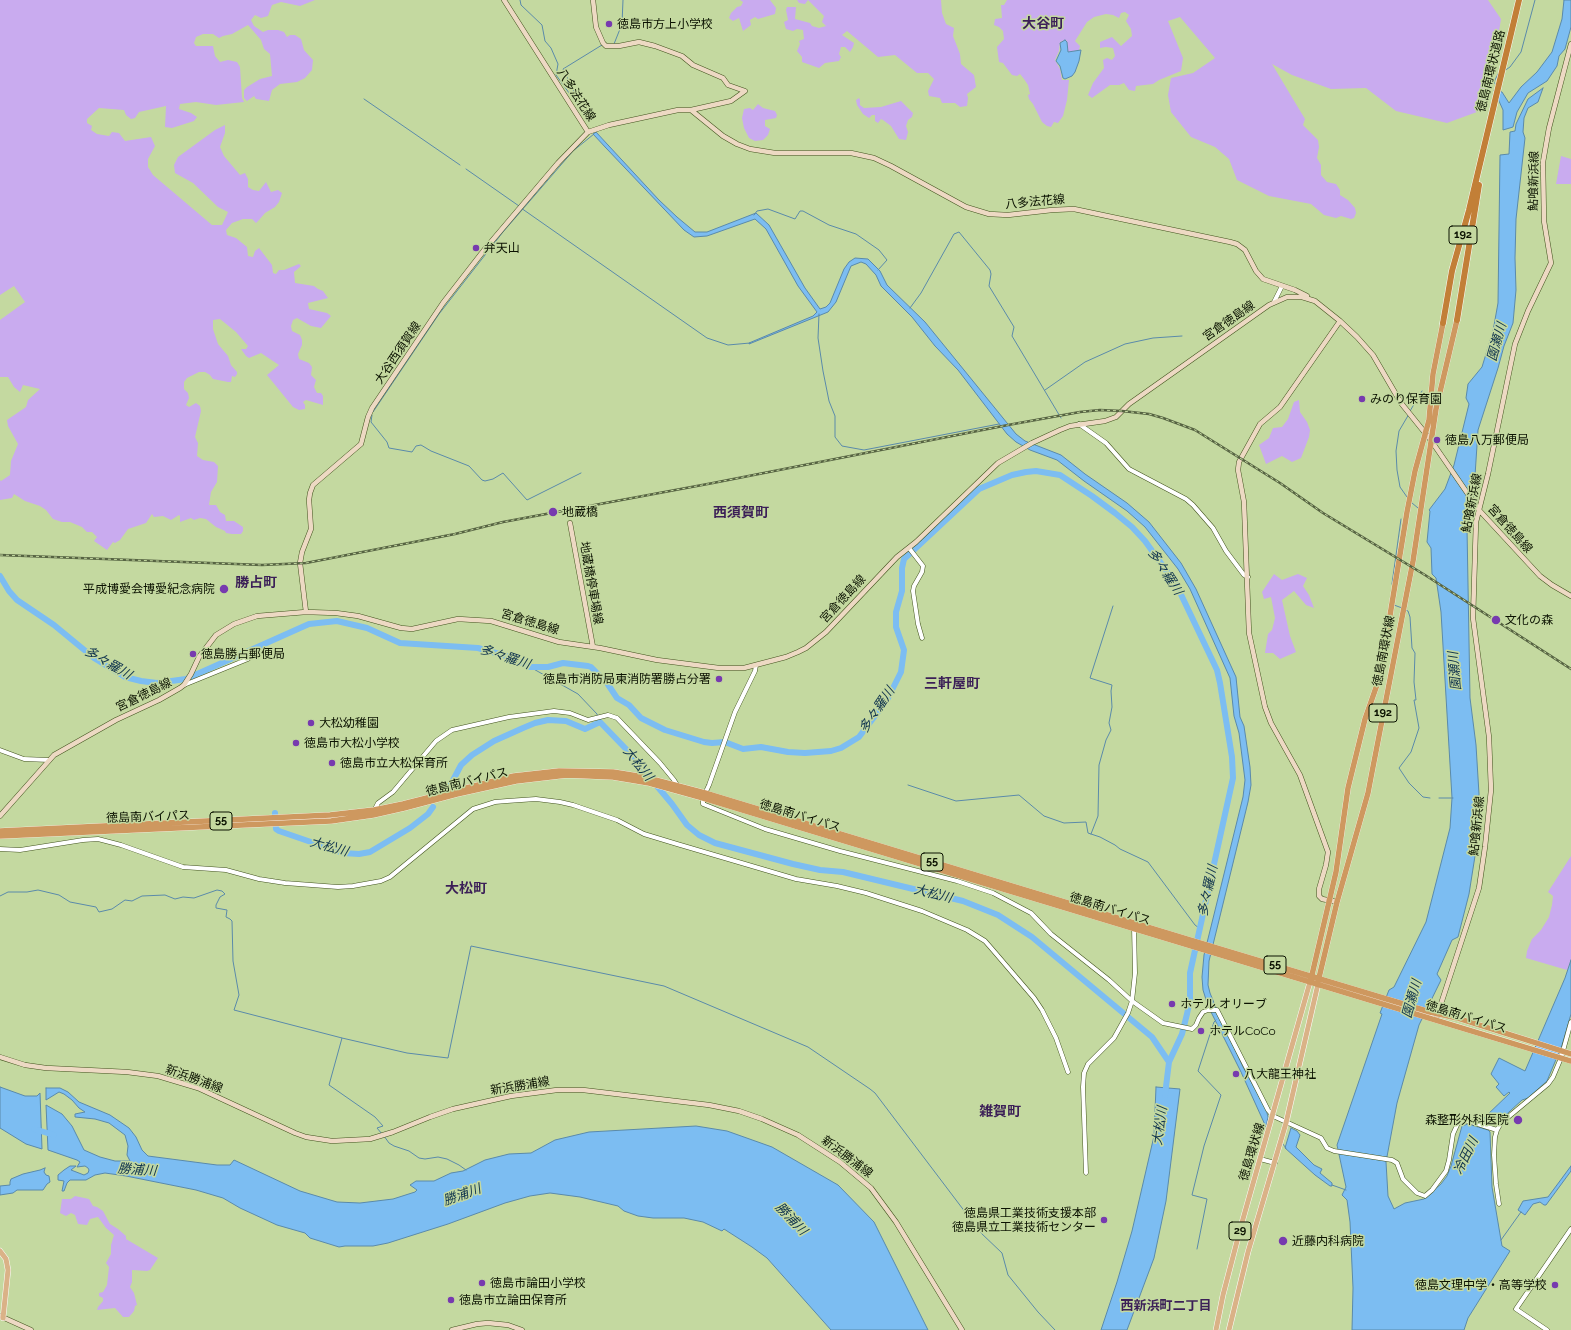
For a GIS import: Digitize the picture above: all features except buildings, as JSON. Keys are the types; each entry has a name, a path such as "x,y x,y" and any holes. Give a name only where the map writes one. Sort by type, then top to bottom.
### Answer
{"highway":[{"path":"1510,38 1516,0"},
{"name":"徳島南環状道路","path":"1506,59 1510,38 1521,0"},
{"name":"徳島南環状道路","path":"1484,147 1518,18 1521,0"},
{"name":"192","path":"1457,320 1484,147"},
{"name":"192","path":"1443,323 1452,271 1469,210 1484,147"},
{"name":"徳島南環状線","path":"1318,981 1337,902 1368,793 1413,561 1430,439 1457,320"},
{"name":"徳島南環状線","path":"1311,979 1340,853 1348,788 1365,719 1379,679 1407,512 1431,409 1433,374 1443,323"},
{"name":"徳島南バイパス","path":"0,836 311,822 373,813 488,782 529,774 578,770 613,772 680,791 704,795"},
{"name":"徳島南バイパス","path":"634,778 675,785 1384,1001 1429,1014 1438,1014 1457,1018 1534,1046"},
{"name":"徳島南バイパス","path":"0,831 373,813"},
{"name":"徳島南バイパス","path":"1429,1014 1436,1020 1534,1046 1561,1054 1571,1060"},
{"name":"徳島南バイパス","path":"1561,1054 1571,1054"}],"main road":[{"name":"八多法花線","path":"504,0 588,132 609,125 678,110 691,110 730,101 745,91 728,85 723,78 693,65 676,53 655,46 639,42 619,46 606,46 603,43 596,27 593,0"},
{"name":"鮎喰新浜線","path":"1436,1020 1479,888 1491,790 1489,737 1473,618 1476,522 1515,344 1528,311 1551,263 1544,221 1543,162 1548,128 1571,44"},
{"name":"八多法花線","path":"691,110 723,136 750,149 771,152 851,153 863,155 891,166 966,207 989,214 1008,215 1074,209 1237,244 1245,250 1256,271 1261,277 1295,290 1307,296 1307,298"},
{"name":"大谷西須賀線","path":"306,612 300,563 302,552 311,529 309,500 313,485 361,444 372,408 443,304 493,239 522,208 558,163 588,132"},
{"name":"宮倉徳島線","path":"0,816 49,760 62,750 116,720 159,700 185,684 199,658 216,635 234,624 258,616 306,612 353,615 408,629 420,628 458,619 491,621 559,642 702,667 739,669 798,652 818,639 897,557 909,549 998,463 1032,443 1060,430 1079,424 1116,417 1129,404 1274,302 1288,297 1307,298 1320,304 1340,321 1373,355 1395,394 1407,411 1420,425 1478,508 1540,576 1571,596"},
{"path":"1337,902 1322,899 1318,893 1328,857 1326,846 1300,775 1265,707 1250,641 1244,502 1238,466 1260,424 1280,407 1340,321"},
{"name":"地蔵橋停車場線","path":"570,523 593,647"},
{"name":"徳島環状線","path":"1216,1330 1233,1256 1311,979"},
{"name":"徳島環状線","path":"1229,1330 1248,1252 1284,1133 1318,981"},
{"name":"新浜勝浦線","path":"0,1057 46,1068 127,1072 158,1076 204,1091 295,1133 306,1137 332,1141 345,1142 370,1139 393,1132 430,1116 471,1104 511,1096 557,1090 583,1090 709,1105 762,1118 798,1135 840,1162 871,1188 896,1222 962,1330"},
{"path":"0,1251 6,1259 8,1270 2,1317 31,1330"},
{"path":"452,1330 472,1324 488,1323 508,1325 522,1330"}],"street":[{"path":"1274,302 1282,286"},
{"path":"1079,424 1106,443 1129,469 1186,499 1194,505 1213,528 1230,557 1244,575 1248,577"},
{"path":"909,549 923,566 922,572 914,586 913,591 918,624 922,638"},
{"path":"185,684 248,659"},
{"path":"756,665 735,712 704,795 703,804 765,829 840,851 957,880 993,893 1031,912 1046,930 1109,980 1132,1002 1158,1020 1188,1029 1194,1028 1201,1014 1208,1010 1215,1009 1219,1011 1268,1110 1273,1116 1321,1138 1327,1148 1336,1152 1392,1160 1397,1163 1402,1179 1414,1191 1425,1196 1440,1182 1446,1171 1453,1134 1458,1123 1468,1121 1497,1130"},
{"path":"373,813 378,803 393,792 436,741 452,730 509,717 554,711 570,713 588,720 608,715 612,716 623,724 660,763 674,780 675,785"},
{"path":"0,750 24,759 49,760"},
{"path":"0,849 20,850 98,839 121,845 183,867 226,870 259,879 285,883 338,887 352,886 381,882 390,877 473,809 495,802 515,800 536,799 560,802 618,820 644,834 677,844 796,879 846,888 874,895 922,911 967,930 992,948 1034,998 1056,1038 1068,1072"},
{"path":"1086,1173 1083,1087 1084,1073 1088,1064 1106,1047 1118,1031 1124,1022 1132,1002 1135,973 1134,925"},
{"path":"1499,1204 1494,1155 1497,1130 1504,1120 1548,1084 1553,1077 1571,1022"},
{"path":"1260,1159 1275,1163"},
{"path":"1547,1330 1516,1309 1571,1229"}],"shaded area":[{"path":"0,0 315,0 300,6 281,2 272,5 268,16 261,18 255,15 251,20 254,26 263,32 268,30 278,30 284,32 287,37 290,35 295,35 301,39 304,50 313,60 312,70 305,78 297,82 280,84 272,90 269,101 256,99 254,96 247,101 244,98 244,90 247,87 260,79 272,76 270,54 264,49 261,40 248,25 232,34 219,38 213,34 203,34 196,37 194,43 196,46 213,46 215,56 220,62 228,60 237,62 240,67 242,98 244,102 216,105 196,102 180,104 179,109 191,113 197,117 194,121 172,128 165,127 166,106 139,112 135,118 131,119 126,115 124,110 99,108 87,119 87,123 92,126 91,130 97,134 109,136 112,132 119,133 125,141 151,137 155,146 148,159 148,167 153,175 212,225 222,225 228,212 218,207 193,183 175,173 174,165 178,157 215,130 225,125 225,133 220,147 224,156 240,175 245,173 248,179 248,187 259,191 266,182 271,192 278,190 282,193 279,202 275,207 265,213 256,223 252,219 243,219 232,223 226,230 227,235 236,238 247,247 248,256 253,257 255,251 259,248 272,265 273,273 276,274 279,270 284,270 299,264 301,266 294,272 295,283 314,286 323,291 328,298 308,303 309,309 327,313 331,316 321,328 311,326 297,318 293,320 291,326 292,331 300,335 302,340 302,345 298,354 299,359 309,363 312,367 311,375 316,380 314,387 317,393 321,393 323,396 323,405 306,400 303,402 305,409 299,410 293,407 267,375 279,365 261,353 249,358 246,356 241,349 246,349 248,346 236,332 220,319 213,320 213,329 218,344 228,356 231,365 237,374 235,377 232,376 231,382 228,382 213,379 205,372 199,372 187,378 184,382 184,389 188,393 189,398 186,405 189,407 196,403 200,406 201,411 195,437 198,443 197,456 203,460 214,462 218,466 217,482 211,492 209,505 216,505 220,512 225,515 226,521 234,521 243,527 241,534 226,533 206,519 200,518 194,520 191,518 180,522 179,515 171,520 163,516 154,517 152,514 146,523 128,529 120,540 115,543 113,542 107,550 94,541 97,537 92,532 87,532 82,527 70,522 62,522 53,519 46,510 40,506 25,501 14,494 12,498 0,500 0,480 1,481 10,475 11,461 18,444 8,426 7,420 26,407 28,400 40,389 23,385 20,392 14,387 8,377 0,377 0,320 25,302 14,286 0,295"},
{"path":"740,0 770,0 776,8 775,14 758,19 755,17 750,20 751,25 743,31 739,18 733,21 729,18 731,13 737,7 741,6 743,2"},
{"path":"797,0 808,0 805,4 799,3"},
{"path":"808,0 941,0 942,13 946,24 954,28 953,36 960,54 961,64 974,75 976,87 967,94 967,106 960,107 955,103 942,103 940,98 929,96 928,91 934,79 928,73 917,73 895,55 878,57 847,31 842,35 854,43 853,47 850,52 845,47 841,47 839,54 841,57 839,61 825,63 819,68 802,62 802,57 797,51 800,44 799,41 804,39 803,30 797,29 793,31 786,29 784,22 788,20 786,10 787,7 796,7 795,19 810,23 812,26 819,28 826,26 822,22 824,16"},
{"path":"1007,0 1488,0 1501,19 1485,109 1447,123 1396,111 1366,88 1331,89 1292,75 1272,64 1305,119 1303,125 1318,140 1319,147 1317,158 1321,165 1321,175 1327,182 1336,184 1340,190 1340,195 1348,200 1355,208 1356,213 1354,218 1351,219 1341,216 1336,218 1324,215 1311,204 1269,196 1237,180 1229,159 1215,147 1191,137 1171,112 1168,95 1171,78 1193,73 1215,58 1180,17 1168,21 1183,58 1181,71 1153,84 1136,86 1135,91 1129,90 1124,83 1119,85 1110,85 1092,98 1088,95 1093,83 1104,68 1103,60 1107,58 1112,60 1115,56 1113,48 1100,48 1100,42 1112,37 1121,46 1132,36 1131,29 1126,21 1129,15 1125,12 1121,13 1119,18 1106,14 1094,17 1087,22 1075,41 1080,46 1079,50 1068,52 1067,41 1065,40 1060,42 1059,51 1055,60 1060,69 1062,80 1069,80 1067,100 1063,116 1058,123 1054,122 1051,127 1047,126 1042,122 1029,99 1028,95 1030,94 1028,85 1024,79 1020,74 1017,76 1012,75 1003,63 999,62 997,47 1004,39 1003,31 994,25 995,19 1002,18 1001,5 1004,5"},
{"path":"859,98 860,105 864,108 881,107 901,101 913,113 906,126 908,132 906,140 899,139 891,126 883,120 881,119 878,123 875,121 875,115 872,115 869,118 863,114 857,105 856,100"},
{"path":"758,104 763,108 775,111 777,115 776,118 765,120 765,126 770,129 768,135 763,140 755,141 749,138 744,128 742,118 744,109 750,108 753,110"},
{"path":"1561,156 1571,159 1571,184 1556,184"},
{"path":"1299,400 1300,412 1307,422 1310,430 1301,458 1292,462 1282,456 1266,464 1259,445 1269,438 1273,428 1282,427 1288,419 1294,402"},
{"path":"1274,574 1282,580 1298,574 1307,578 1303,586 1309,595 1314,608 1306,605 1294,591 1282,600 1290,636 1296,652 1280,659 1273,653 1265,653 1268,634 1272,630 1275,618 1271,597 1264,599 1262,592"},
{"path":"1571,856 1571,960 1567,970 1526,958 1532,939 1541,930 1549,917 1553,896 1548,892"},
{"path":"75,1196 89,1199 93,1206 103,1211 110,1224 126,1236 126,1239 158,1258 150,1270 132,1270 132,1282 130,1287 134,1293 137,1305 129,1317 123,1317 115,1308 97,1310 103,1301 103,1298 99,1296 99,1293 103,1292 107,1285 109,1267 106,1263 111,1254 111,1245 114,1235 106,1228 98,1217 90,1219 87,1225 78,1224 75,1215 71,1213 66,1216 60,1213 62,1199 71,1199"}],"water":[{"path":"1564,0 1571,0 1571,27 1565,49 1559,56 1557,66 1547,81 1528,93 1517,112 1513,127 1503,130 1503,110 1494,90 1502,92 1509,103 1521,87 1537,72 1552,52 1562,19"},
{"path":"1065,40 1067,42 1068,52 1081,50 1075,72 1072,76 1065,79 1063,78 1060,66 1056,61 1061,50 1060,43"},
{"path":"1543,88 1538,102 1528,108 1524,118 1523,132 1525,138 1516,219 1516,290 1513,323 1504,346 1478,430 1474,491 1467,528 1470,698 1476,745 1479,794 1475,856 1469,894 1458,937 1452,940 1437,974 1441,980 1419,1025 1397,1103 1386,1162 1388,1196 1394,1209 1405,1203 1424,1199 1441,1184 1447,1176 1451,1166 1462,1126 1468,1124 1488,1130 1490,1132 1492,1187 1502,1246 1510,1251 1468,1318 1464,1330 1352,1330 1353,1288 1350,1222 1347,1200 1342,1195 1346,1187 1337,1145 1382,1014 1380,1013 1389,990 1394,987 1426,922 1450,828 1452,798 1441,612 1436,578 1432,574 1431,548 1427,542 1429,510 1445,489 1454,465 1469,404 1466,398 1468,384 1482,367 1493,331 1498,303 1500,155 1509,154 1510,132 1515,131 1516,124 1528,99"},
{"path":"596,132 659,200 695,232 707,232 756,213 769,225 805,288 820,309 826,307 830,303 844,269 849,262 855,258 868,259 880,271 887,285 925,322 1016,434 1025,441 1061,455 1085,474 1127,503 1149,522 1181,563 1196,589 1236,677 1240,717 1244,726 1251,785 1209,961 1208,985 1219,1015 1243,1067 1266,1109 1268,1117 1266,1127 1241,1072 1208,1006 1203,990 1202,977 1204,955 1243,797 1245,780 1239,733 1234,716 1230,678 1190,589 1178,569 1145,527 1127,511 1057,460 1030,450 1016,442 1007,434 958,370 935,346 912,317 881,286 876,275 866,264 861,262 851,266 836,302 828,312 749,344 813,316 817,312 798,286 766,229 755,219 707,236 694,237 684,230 606,148 593,134"},
{"path":"1571,960 1571,1014 1562,1045 1547,1081 1528,1098 1522,1100 1497,1123 1481,1122 1510,1093 1509,1092 1504,1096 1496,1087 1499,1084 1491,1074 1499,1058 1525,1071 1565,978"},
{"path":"0,1087 25,1096 37,1096 40,1093 42,1149 26,1144 0,1128"},
{"path":"1156,1087 1180,1089 1166,1201 1154,1258 1127,1330 1101,1330 1132,1231 1154,1136"},
{"path":"46,1088 60,1088 68,1092 79,1102 110,1115 129,1128 136,1137 142,1150 148,1156 217,1165 230,1165 234,1160 300,1191 337,1202 360,1203 393,1199 415,1192 417,1190 410,1185 416,1181 434,1181 451,1173 463,1171 485,1160 509,1154 531,1153 555,1140 589,1132 696,1126 727,1131 772,1147 838,1185 874,1222 928,1330 831,1330 767,1258 724,1229 722,1231 703,1222 684,1218 653,1218 638,1216 624,1211 618,1206 580,1197 550,1193 530,1196 505,1203 448,1224 388,1243 373,1246 339,1247 310,1238 305,1233 277,1225 240,1208 223,1198 196,1190 105,1173 95,1175 86,1180 70,1180 64,1191 62,1191 64,1181 58,1180 58,1175 64,1170 70,1166 76,1166 71,1170 84,1175 88,1173 89,1170 85,1166 77,1167 80,1162 77,1160 48,1150 46,1105 62,1114 72,1126 84,1150 100,1157 115,1161 130,1161 127,1155 128,1146 125,1135 109,1123 95,1119 75,1117 75,1114 85,1112 64,1094 59,1092 46,1100"},
{"path":"1291,1128 1297,1131 1300,1135 1296,1147 1314,1165 1322,1169 1320,1173 1332,1183 1332,1186 1315,1175 1285,1148"},
{"path":"1571,1166 1571,1171 1546,1205 1540,1202 1533,1204 1525,1215 1518,1210 1523,1201 1548,1197"},
{"path":"45,1168 44,1172 49,1176 50,1182 43,1190 17,1190 13,1193 0,1195 0,1186 10,1185 11,1179"}],"waterway":[{"path":"520,0 521,5 542,25 545,41 551,48 558,64 556,75 580,108 588,122"},
{"path":"614,44 622,24 623,0"},
{"path":"1504,71 1510,67 1521,52 1535,0"},
{"path":"580,108 580,104 563,69 602,45"},
{"path":"1496,85 1494,82 1498,74"},
{"path":"364,99 460,165"},
{"path":"373,412 439,314 503,232 573,151 594,134"},
{"path":"466,169 519,206"},
{"path":"521,208 707,338 728,345 750,343"},
{"path":"754,215 757,211 768,209 795,219 800,211 803,211 829,225 856,234 879,250 887,260 878,270"},
{"path":"910,308 921,293 954,234 959,232 990,270 991,274 989,286 1014,327 1012,336 1061,418"},
{"path":"819,314 818,338 823,371 829,401 835,416 835,437 842,446 864,450 999,424"},
{"path":"1045,390 1085,362 1125,344 1153,338 1182,336"},
{"path":"1410,411 1422,391"},
{"path":"1407,497 1400,487 1396,451 1399,431 1409,414"},
{"path":"372,415 371,422 387,442 389,448 412,452 416,446 421,445 431,451 469,466 482,480 485,481 493,479 503,473 527,500 581,473"},
{"name":"多々羅川","path":"0,576 9,591 17,600 54,625 94,658 125,677 141,681 157,683 186,679 309,624 337,621 367,628 400,643 478,648 510,657 530,667 548,667 563,663 588,666 591,667 607,683 617,698 629,705 641,718 665,730 704,742 725,742 743,749 761,747 788,752 805,753 831,751 841,748 859,737 887,700 901,672 904,650 896,627 896,612 902,591 902,568 904,559 979,489 1012,475 1026,472 1036,471 1060,475 1115,513 1132,527 1145,541 1176,584 1217,670 1220,683 1232,757 1233,778 1190,973 1190,999 1187,1014 1182,1034 1169,1062 1165,1095"},
{"path":"1412,503 1418,508"},
{"path":"1392,584 1401,519"},
{"path":"1394,605 1402,608"},
{"path":"1091,834 1098,816 1099,765 1106,740 1111,730 1109,723 1112,707 1112,685 1090,678 1113,606"},
{"path":"1405,610 1408,611 1410,617 1412,648 1415,653 1414,682 1416,700 1414,700 1419,728 1411,752 1399,768 1409,783 1423,797 1430,798"},
{"path":"530,667 578,694 597,714 598,717"},
{"name":"大松川","path":"450,786 461,765 472,755 494,741 523,728 548,720 566,721 585,729 600,722 626,749 672,804 687,825 699,835 715,843 793,864 820,870 843,872 963,901 998,915 1032,937 1152,1037 1169,1062"},
{"path":"908,785 956,801 1019,795 1044,816 1064,823 1086,822 1088,833 1100,837 1120,849 1148,862 1195,925 1199,928"},
{"path":"1439,798 1453,798"},
{"name":"大松川","path":"275,813 276,829 279,831 343,853 359,854 370,852 410,828 428,814 433,807"},
{"path":"0,896 8,892 27,892 38,890 59,895 70,902 96,907 99,912 112,909 125,900 132,901 142,896 165,895 175,899 183,897 194,898 217,890 222,891 225,894 220,897 216,908 227,910 226,917 232,921 233,961 239,995 234,1010 342,1038 329,1085 375,1117 383,1126 377,1128 382,1134"},
{"path":"342,1038 407,1053 448,1058 471,946 664,986 808,1047 875,1093 981,1233 1002,1253 1008,1275 1038,1312 1055,1330"},
{"path":"1197,1249 1207,1199 1192,1195 1204,1146 1221,1095 1198,1071 1214,1022 1216,1020"},
{"name":"勝浦川","path":"34,1129 54,1135"},
{"path":"384,1136 389,1143 409,1151 419,1158 425,1159 438,1157 447,1159 466,1170"},
{"path":"1282,1143 1286,1148"},
{"path":"1332,1185 1346,1190"},
{"path":"1501,1240 1521,1212"}],"railway":[{"path":"0,555 262,565 306,563 455,534 503,522 713,483 1008,425 1080,412 1100,410 1122,411 1149,414 1195,430 1280,483 1323,513 1425,575 1571,669"}],"place":[{"name":"徳島市方上小学校","path":"609,24"},
{"name":"弁天山","path":"476,248"},
{"name":"みのり保育園","path":"1362,399"},
{"name":"徳島八万郵便局","path":"1437,440"},
{"name":"地蔵橋","path":"553,512"},
{"name":"平成博愛会博愛紀念病院","path":"224,589"},
{"name":"文化の森","path":"1496,620"},
{"name":"徳島勝占郵便局","path":"193,654"},
{"name":"徳島市消防局東消防署勝占分署","path":"719,679"},
{"name":"大松幼稚園","path":"311,723"},
{"name":"徳島市大松小学校","path":"296,743"},
{"name":"徳島市立大松保育所","path":"332,763"},
{"name":"ホテル オリーブ","path":"1172,1004"},
{"name":"ホテルCoCo","path":"1201,1031"},
{"name":"八大龍王神社","path":"1236,1074"},
{"name":"森整形外科医院","path":"1518,1120"},
{"name":"徳島県工業技術支援本部 徳島県立工業技術センター","path":"1104,1220"},
{"name":"近藤内科病院","path":"1283,1241"},
{"name":"徳島市論田小学校","path":"482,1283"},
{"name":"徳島文理中学・高等学校","path":"1555,1285"},
{"name":"徳島市立論田保育所","path":"451,1300"}],"district":[{"name":"大谷町","path":"1043,24"},
{"name":"西須賀町","path":"741,513"},
{"name":"勝占町","path":"256,583"},
{"name":"三軒屋町","path":"952,684"},
{"name":"大松町","path":"466,889"},
{"name":"雑賀町","path":"1000,1112"},
{"name":"西新浜町二丁目","path":"1166,1306"}],"water label":[{"name":"園瀬川","path":"1497,342"},
{"name":"園瀬川","path":"1455,671"},
{"name":"園瀬川","path":"1412,999"},
{"name":"冷田川","path":"1466,1156"}]}
